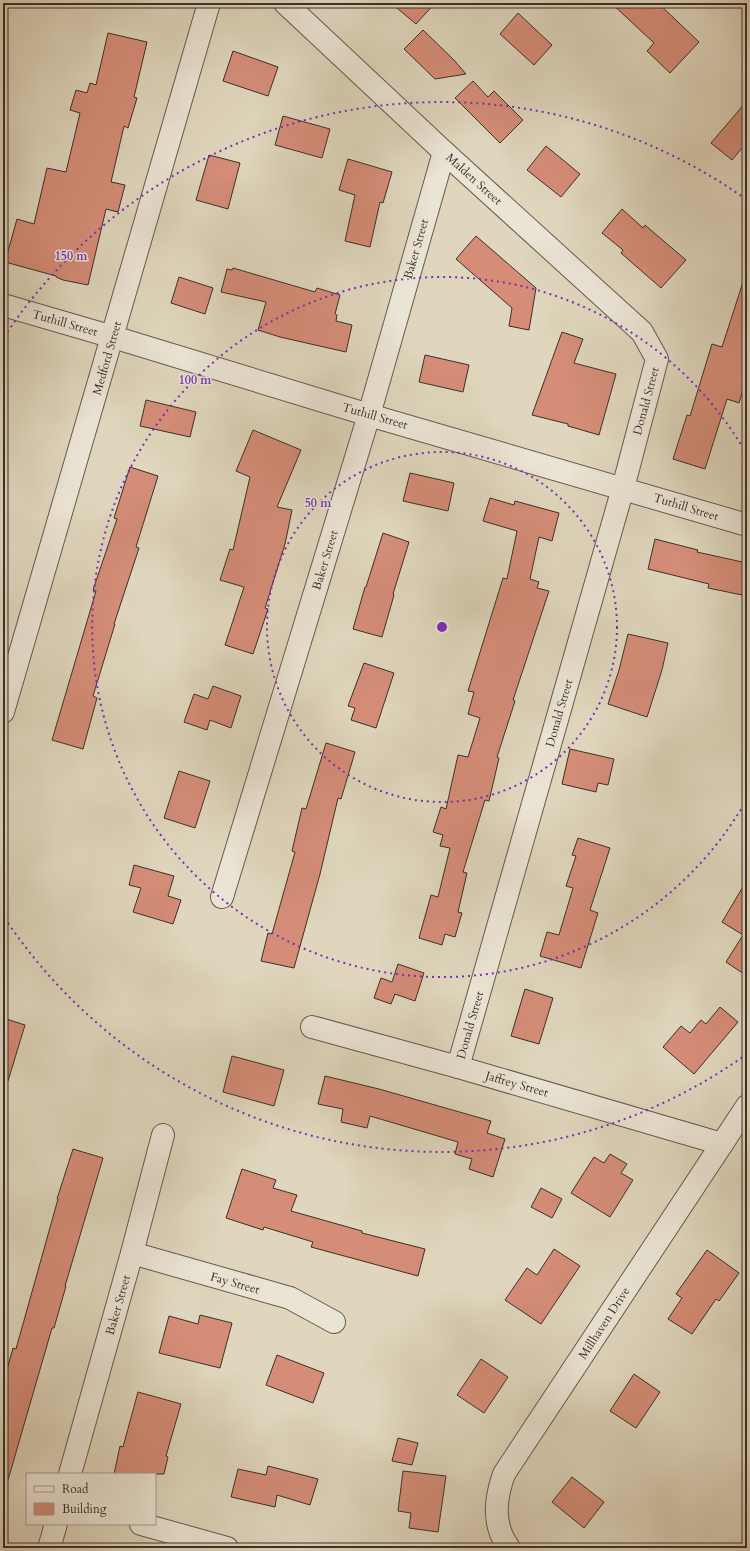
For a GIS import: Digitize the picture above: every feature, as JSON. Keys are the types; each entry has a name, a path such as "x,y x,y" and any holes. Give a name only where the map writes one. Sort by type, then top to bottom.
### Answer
{"street":[{"name":"Medford Street","path":"3,712 209,3"},
{"name":"Malden Street","path":"285,3 444,152 642,332 657,359"},
{"name":"Baker Street","path":"222,897 369,415 444,152"},
{"name":"Tuthill Street","path":"3,305 113,336 369,415 747,525"},
{"name":"Donald Street","path":"458,1067 623,488 657,359"},
{"name":"Jaffrey Street","path":"312,1027 458,1067 722,1144"},
{"name":"Millhaven Drive","path":"509,1548 500,1531 497,1517 496,1502 504,1474 747,1106"},
{"name":"Baker Street","path":"70,1473 132,1253 163,1135"},
{"name":"Fay Street","path":"132,1253 290,1298 334,1322"},
{"path":"49,1548 56,1525"},
{"path":"145,1525 227,1548"}],"building":[{"path":"391,3 435,3 416,24"},
{"path":"611,3 658,3 699,42 670,73 647,51 654,43"},
{"path":"518,13 552,45 534,65 500,34"},
{"path":"423,30 454,60 466,74 435,79 404,49"},
{"path":"108,33 147,42 134,97 137,98 128,128 124,126 111,182 125,185 118,212 106,209 88,285 63,280 56,276 5,262 17,219 34,224 47,168 66,172 80,113 70,110 76,90 87,93 90,83 96,85"},
{"path":"233,51 278,67 268,96 223,81"},
{"path":"473,81 488,97 494,91 523,120 500,143 455,98"},
{"path":"747,101 747,142 732,160 711,143"},
{"path":"283,116 330,129 322,158 275,145"},
{"path":"546,146 580,174 561,197 527,170"},
{"path":"209,155 240,163 228,209 196,200"},
{"path":"348,159 392,172 383,203 380,202 370,247 345,241 355,195 339,190"},
{"path":"622,209 643,228 645,225 686,260 661,288 621,253 623,250 602,233"},
{"path":"476,236 536,288 529,330 509,326 512,308 456,259"},
{"path":"233,268 315,292 317,288 340,295 335,314 337,315 336,321 352,325 346,352 280,337 258,330 266,302 221,292 227,269 232,270"},
{"path":"179,277 213,288 205,314 171,303"},
{"path":"743,282 747,283 747,377 739,403 727,399 705,469 673,459 687,415 690,416 712,344 722,347"},
{"path":"562,332 583,339 574,363 616,374 599,435 568,426 568,424 532,415"},
{"path":"425,355 469,365 463,392 419,382"},
{"path":"146,400 196,412 190,437 140,426"},
{"path":"253,430 301,450 277,507 292,510 285,544 265,608 268,609 253,654 225,645 244,587 220,580 230,549 233,550 250,477 236,471"},
{"path":"130,467 158,476 136,547 139,548 114,624 93,696 97,698 83,749 52,740 96,591 93,590 117,519 114,518"},
{"path":"410,473 454,483 448,511 403,501"},
{"path":"490,498 514,505 515,501 559,513 552,541 539,537 530,579 539,582 537,588 549,591 513,700 515,701 497,757 499,758 489,801 485,800 463,872 467,873 458,912 462,913 455,937 445,934 442,945 419,938 431,895 438,897 450,848 440,846 443,835 433,832 441,807 446,809 458,755 468,757 480,718 468,714 474,692 468,691 503,578 507,579 517,531 483,521"},
{"path":"383,533 409,542 382,637 353,629"},
{"path":"655,539 698,550 697,552 747,563 747,596 708,588 709,584 648,569"},
{"path":"628,634 668,643 662,670 647,717 608,704 619,670"},
{"path":"364,663 394,673 376,728 351,720 355,708 348,706"},
{"path":"213,686 241,696 231,728 210,720 207,730 184,722 194,694 208,699"},
{"path":"326,743 355,752 341,799 338,798 320,874 294,968 261,961 268,933 272,934 295,852 292,851 302,808 306,809"},
{"path":"570,749 614,759 608,785 598,783 596,792 562,784"},
{"path":"179,771 210,781 195,828 164,818"},
{"path":"578,838 610,848 590,910 598,913 581,968 540,956 547,932 559,935 573,888 566,886 576,856 572,855"},
{"path":"134,865 174,876 168,896 181,900 173,924 133,912 141,888 129,885"},
{"path":"747,880 747,976 726,962 743,935 722,922"},
{"path":"398,964 424,973 415,1001 395,994 391,1004 374,998 381,978 392,982"},
{"path":"525,989 553,998 539,1044 511,1036"},
{"path":"720,1007 738,1022 694,1074 663,1047 681,1026 690,1033 701,1020 706,1024"},
{"path":"3,1018 25,1025 8,1081 3,1080"},
{"path":"232,1056 284,1070 274,1106 223,1092"},
{"path":"325,1076 379,1089 491,1121 487,1133 505,1139 493,1177 469,1169 472,1159 455,1154 458,1142 370,1116 367,1128 341,1122 343,1109 318,1104"},
{"path":"73,1149 103,1158 8,1480 3,1479 3,1384 13,1348 16,1349 57,1199"},
{"path":"610,1154 627,1164 621,1173 633,1180 610,1217 571,1193 594,1157 604,1163"},
{"path":"242,1169 276,1180 273,1188 297,1195 291,1211 362,1231 362,1233 425,1249 418,1276 311,1247 313,1242 264,1227 263,1230 226,1218"},
{"path":"541,1188 562,1199 552,1218 531,1207"},
{"path":"554,1249 580,1266 541,1324 505,1300 527,1268 537,1275"},
{"path":"707,1250 739,1273 719,1301 716,1299 692,1334 668,1319 682,1298 676,1294"},
{"path":"200,1315 232,1323 220,1368 159,1353 169,1316 198,1324"},
{"path":"277,1355 324,1373 313,1403 266,1385"},
{"path":"481,1359 508,1377 484,1413 457,1395"},
{"path":"634,1374 660,1392 636,1428 610,1411"},
{"path":"138,1392 181,1404 166,1456 168,1457 164,1474 114,1473 120,1446 123,1447"},
{"path":"398,1438 418,1443 412,1465 392,1461"},
{"path":"268,1466 318,1479 310,1505 277,1495 275,1507 231,1497 238,1469 266,1475"},
{"path":"403,1471 446,1476 438,1532 409,1528 411,1513 398,1511"},
{"path":"572,1477 604,1502 584,1528 552,1502"}]}
